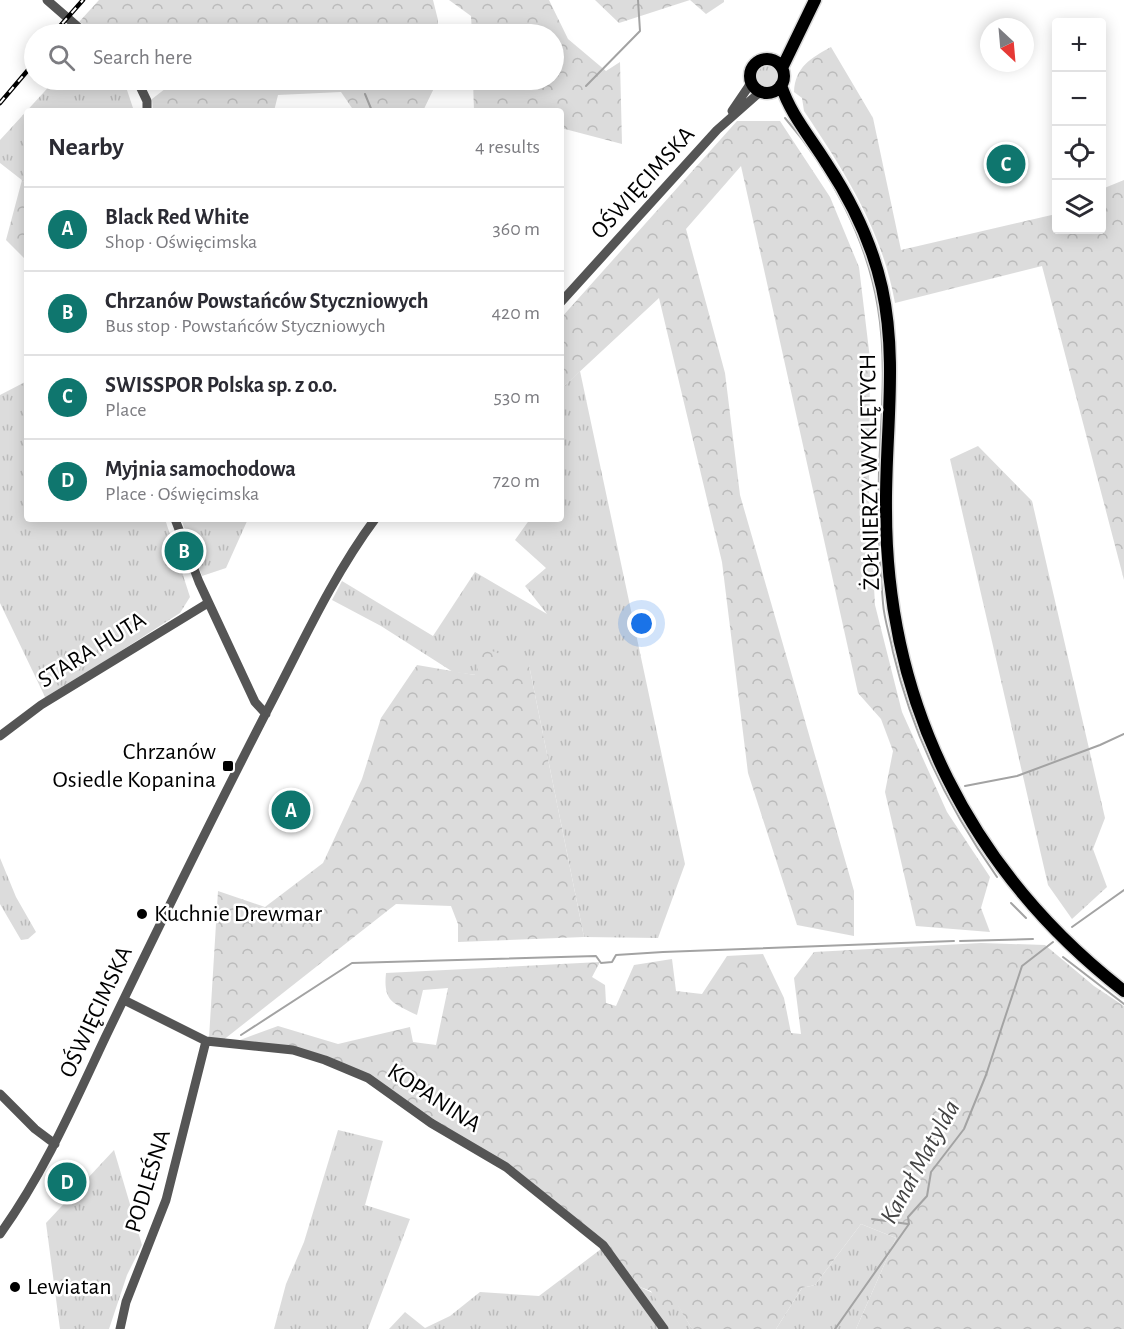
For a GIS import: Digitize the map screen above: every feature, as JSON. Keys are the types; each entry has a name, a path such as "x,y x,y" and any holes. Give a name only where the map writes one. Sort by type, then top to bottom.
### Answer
{"main road":[{"path":"782,68 814,0"},
{"path":"772,59 800,31"},
{"path":"761,59 772,59 782,68 784,77 781,86 760,89 752,66 761,59"},
{"name":"ŻOŁNIERZY WYKLĘTYCH","path":"781,86 794,116 855,212 869,245 881,286 890,360 886,509 888,572 897,634 914,698 945,776 976,831 1012,882 1068,944 1124,991"},
{"name":"ŻOŁNIERZY WYKLĘTYCH","path":"760,89 794,116"}],"street":[{"path":"47,0 75,24"},
{"name":"OŚWIĘCIMSKA","path":"564,299 729,117 760,89"},
{"path":"142,90 147,100 147,108"},
{"path":"176,522 208,603 255,702 266,714"},
{"name":"OŚWIĘCIMSKA","path":"0,1234 34,1185 266,714 348,557 373,522"},
{"name":"STARA HUTA","path":"0,736 41,705 208,603"},
{"name":"KOPANINA","path":"124,1000 206,1041 293,1050 325,1060 368,1078 431,1123 506,1167 603,1245 664,1329"},
{"name":"PODLEŚNA","path":"120,1329 126,1302 166,1200 206,1041"},
{"path":"0,1094 35,1129 55,1144"}],"green space":[{"path":"99,0 433,0 438,24 83,24 79,22"},
{"path":"449,0 549,0 561,24 471,24 471,16"},
{"path":"595,0 690,0 619,23"},
{"path":"690,0 724,0 724,2 706,14"},
{"path":"564,31 568,39 606,71 620,62 622,144 564,129 564,108 474,108 473,90 564,90"},
{"path":"831,47 873,118 901,250 1052,215 1052,234 1106,234 1106,187 1124,180 1124,580 1042,266 895,303 881,251 860,202 834,156 804,111 802,98 794,92 797,76 811,59"},
{"path":"766,63 775,66 778,75 775,84 766,87 757,84 754,75 757,66"},
{"path":"46,90 127,90 133,108 29,108"},
{"path":"164,90 433,90 424,108 352,108 341,92 278,95 275,108 153,108 152,99"},
{"path":"24,114 24,182 0,163 0,140"},
{"path":"737,121 780,121 830,197 859,267 870,359 869,497 875,605 902,712 947,812 990,877 981,908 990,932 916,926 885,792 893,751 881,719 858,693 741,166 686,229 725,373 740,495 854,891 854,936 797,925 748,773 722,562 659,298 564,386 564,315"},
{"path":"22,180 24,182 24,258 6,240"},
{"path":"580,371 685,864 658,938 584,937 529,665 476,675 453,672 381,626 332,600 342,581 433,636 475,572 547,614 525,586 546,568 515,540 528,522 564,522 564,386"},
{"path":"24,383 24,522 166,522 190,597 180,613 46,699 0,603 0,395"},
{"path":"978,446 1032,501 1105,818 1093,849 1107,887 1072,919 1048,885 950,459"},
{"path":"182,522 247,522 226,568 202,576"},
{"path":"484,648 529,665 584,937 458,942 458,924 451,906 396,904 222,1041 209,1038 218,891 265,907 323,863 362,779 381,718 417,665 475,675"},
{"path":"0,858 16,897 36,932 28,939 21,940 0,904"},
{"path":"981,943 1045,945 1094,986 1124,1006 1124,1329 856,1329 896,1238 861,1224 815,1285 802,1288 776,1329 692,1329 678,1306 662,1309 651,1291 640,1287 605,1241 368,1074 240,1040 278,1026 338,1044 410,1027 413,1042 436,1045 448,988 423,990 417,1015 396,1004 388,996 385,983 386,973 600,962 592,977 605,985 606,1003 616,1006 634,965 672,959 676,991 702,994 727,956 763,954 784,998 791,1033 801,1034 794,978 814,952"},
{"path":"338,1130 383,1141 365,1205 410,1219 368,1329 274,1329 286,1284 304,1242"},
{"path":"114,1150 142,1245 127,1275 109,1329 60,1329 46,1223"},
{"path":"861,1224 896,1238 856,1329 776,1329 802,1288 815,1285"},
{"path":"609,1243 640,1287 678,1305 692,1329 389,1329 405,1312 425,1328 450,1316 480,1292 539,1296"}],"waterway":[{"path":"586,86 640,31 638,0"},
{"path":"365,94 371,108"},
{"path":"785,118 817,160 845,207 873,282 881,328 882,349 879,520 886,621 901,682 934,769 963,825 997,877"},
{"path":"965,786 1017,776 1124,734"},
{"name":"Kanał Matylda","path":"1072,927 1124,890"},
{"path":"1011,903 1026,918"},
{"path":"960,941 1033,939"},
{"path":"241,1035 352,963 596,956 601,963 612,962 616,955 663,952 954,941"},
{"name":"Kanał Matylda","path":"835,1329 909,1224 908,1217 927,1196 931,1172 964,1129 986,1075 1022,966 1053,942"},
{"path":"1063,957 1124,1004"},
{"path":"872,1219 908,1224"}],"railway":[{"path":"62,24 83,0"},
{"path":"0,103 24,75"}],"place":[{"name":"SWISSPOR Polska sp. z o.o.","path":"1006,164"},
{"name":"Chrzanów Powstańców Styczniowych","path":"184,551"},
{"name":"Chrzanów Osiedle Kopanina","path":"228,766"},
{"name":"Black Red White","path":"291,810"},
{"name":"Kuchnie Drewmar","path":"142,914"},
{"name":"Myjnia samochodowa","path":"67,1182"},
{"name":"Lewiatan","path":"15,1287"}]}
